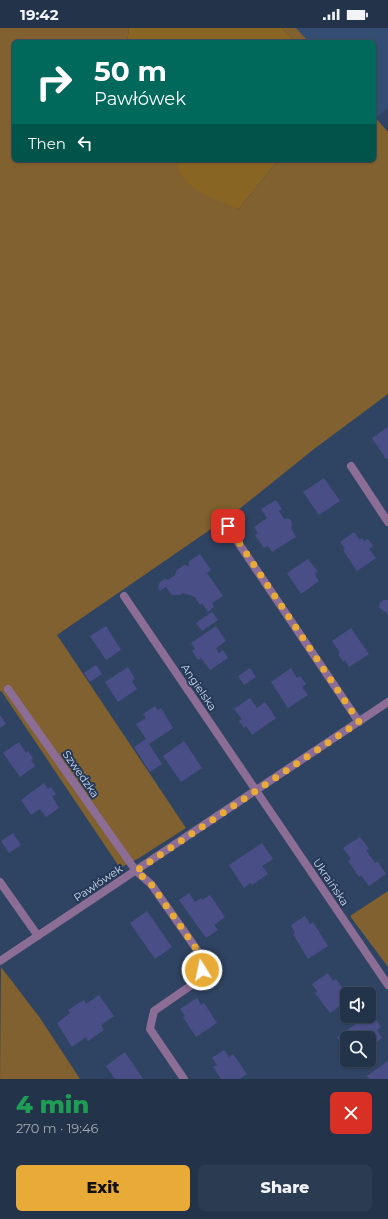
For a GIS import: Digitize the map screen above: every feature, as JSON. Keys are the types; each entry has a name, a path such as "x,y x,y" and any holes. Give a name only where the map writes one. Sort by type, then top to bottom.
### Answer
{"street":[{"path":"351,466 388,522"},
{"path":"228,526 359,722"},
{"name":"Angielska","path":"124,596 256,790"},
{"name":"Szwedzka","path":"8,689 136,871 151,884 202,957 202,970 196,982 154,1011 150,1029 184,1079"},
{"name":"Pawłówek","path":"0,962 388,702"},
{"name":"Ukraińska","path":"256,790 388,985"},
{"path":"0,882 38,936"}],"shaded area":[{"path":"0,28 129,28 127,40 12,40 12,162 178,162 182,177 239,209 276,162 376,162 376,118 388,132 388,394 314,449 233,514 57,635 186,828 139,858 120,868 0,691"},
{"path":"129,28 282,28 293,40 127,40"},
{"path":"282,28 296,28 307,40 293,40"},
{"path":"296,28 388,28 388,107 376,118 376,40 307,40"},
{"path":"177,162 276,162 239,209 201,193 188,184 179,170"},
{"path":"388,891 388,967 350,916"},
{"path":"1,967 40,1018 80,1079 0,1079"}],"building":[{"path":"388,427 388,458 386,459 372,438"},
{"path":"324,478 340,501 319,515 303,492"},
{"path":"276,500 282,509 279,511 284,519 288,518 291,520 291,528 296,537 272,552 268,546 264,548 255,535 258,533 254,527 267,518 261,509"},
{"path":"354,532 360,540 362,538 364,541 368,539 373,546 369,549 376,558 357,571 343,550 345,549 340,542"},
{"path":"200,554 211,570 207,573 223,596 212,603 214,607 208,612 202,603 200,605 195,597 183,593 180,595 172,595 166,587 160,591 158,587 160,582 165,579 168,580 184,565 189,566 189,561"},
{"path":"308,559 318,572 315,573 315,575 319,581 301,594 287,573"},
{"path":"384,600 388,600 388,615 379,607 380,603"},
{"path":"212,612 218,620 202,631 196,623"},
{"path":"106,626 121,650 106,660 90,636"},
{"path":"216,626 226,641 216,648 219,653 223,650 228,658 210,670 201,658 198,660 192,651 195,649 191,643"},
{"path":"351,628 369,654 349,667 345,660 343,662 338,654 340,653 332,641"},
{"path":"96,665 102,674 90,682 84,673"},
{"path":"128,667 135,679 132,681 137,689 118,702 105,682"},
{"path":"250,668 256,677 244,685 238,676"},
{"path":"291,668 297,678 300,676 306,684 302,687 308,695 288,708 271,682"},
{"path":"250,698 257,708 265,702 276,718 252,735 246,726 244,728 239,721 242,719 234,709"},
{"path":"155,706 158,710 161,708 173,728 149,744 162,764 150,772 134,747 146,739 136,724 146,718 143,714"},
{"path":"0,715 6,724 0,728"},
{"path":"184,741 202,768 181,782 163,756"},
{"path":"19,742 26,753 28,751 33,758 31,760 35,766 20,777 3,753"},
{"path":"44,783 48,789 51,787 56,794 52,796 59,808 46,817 40,809 31,815 21,800"},
{"path":"13,833 21,845 9,853 1,841"},
{"path":"360,837 369,849 366,850 375,863 378,862 386,874 369,886 361,875 359,877 348,861 351,859 343,848"},
{"path":"262,843 273,859 262,866 268,874 252,885 250,883 244,888 229,865"},
{"path":"189,893 195,902 210,895 225,917 214,925 218,930 206,938 179,900"},
{"path":"147,911 172,947 155,959 130,923"},
{"path":"305,916 310,924 313,922 328,946 308,959 293,934 295,933 291,925"},
{"path":"328,973 333,981 336,979 342,987 340,987 340,1006 330,1013 315,993 317,991 312,984"},
{"path":"99,995 114,1016 101,1025 104,1030 88,1041 86,1037 72,1047 57,1023 70,1013 68,1010 84,1000 86,1004"},
{"path":"197,998 201,1005 204,1003 217,1023 196,1037 183,1017 185,1016 180,1009"},
{"path":"376,1019 381,1027 377,1030 382,1038 376,1042 376,1031 346,1031 357,1023 376,1023"},
{"path":"224,1050 229,1057 233,1054 247,1074 240,1079 221,1079 213,1067 217,1065 212,1058"},
{"path":"125,1052 143,1079 115,1079 106,1066"},
{"path":"388,1061 388,1079 369,1079 367,1076"}],"route":[{"path":"202,970 202,957 151,884 136,871 359,722 228,526"}]}
